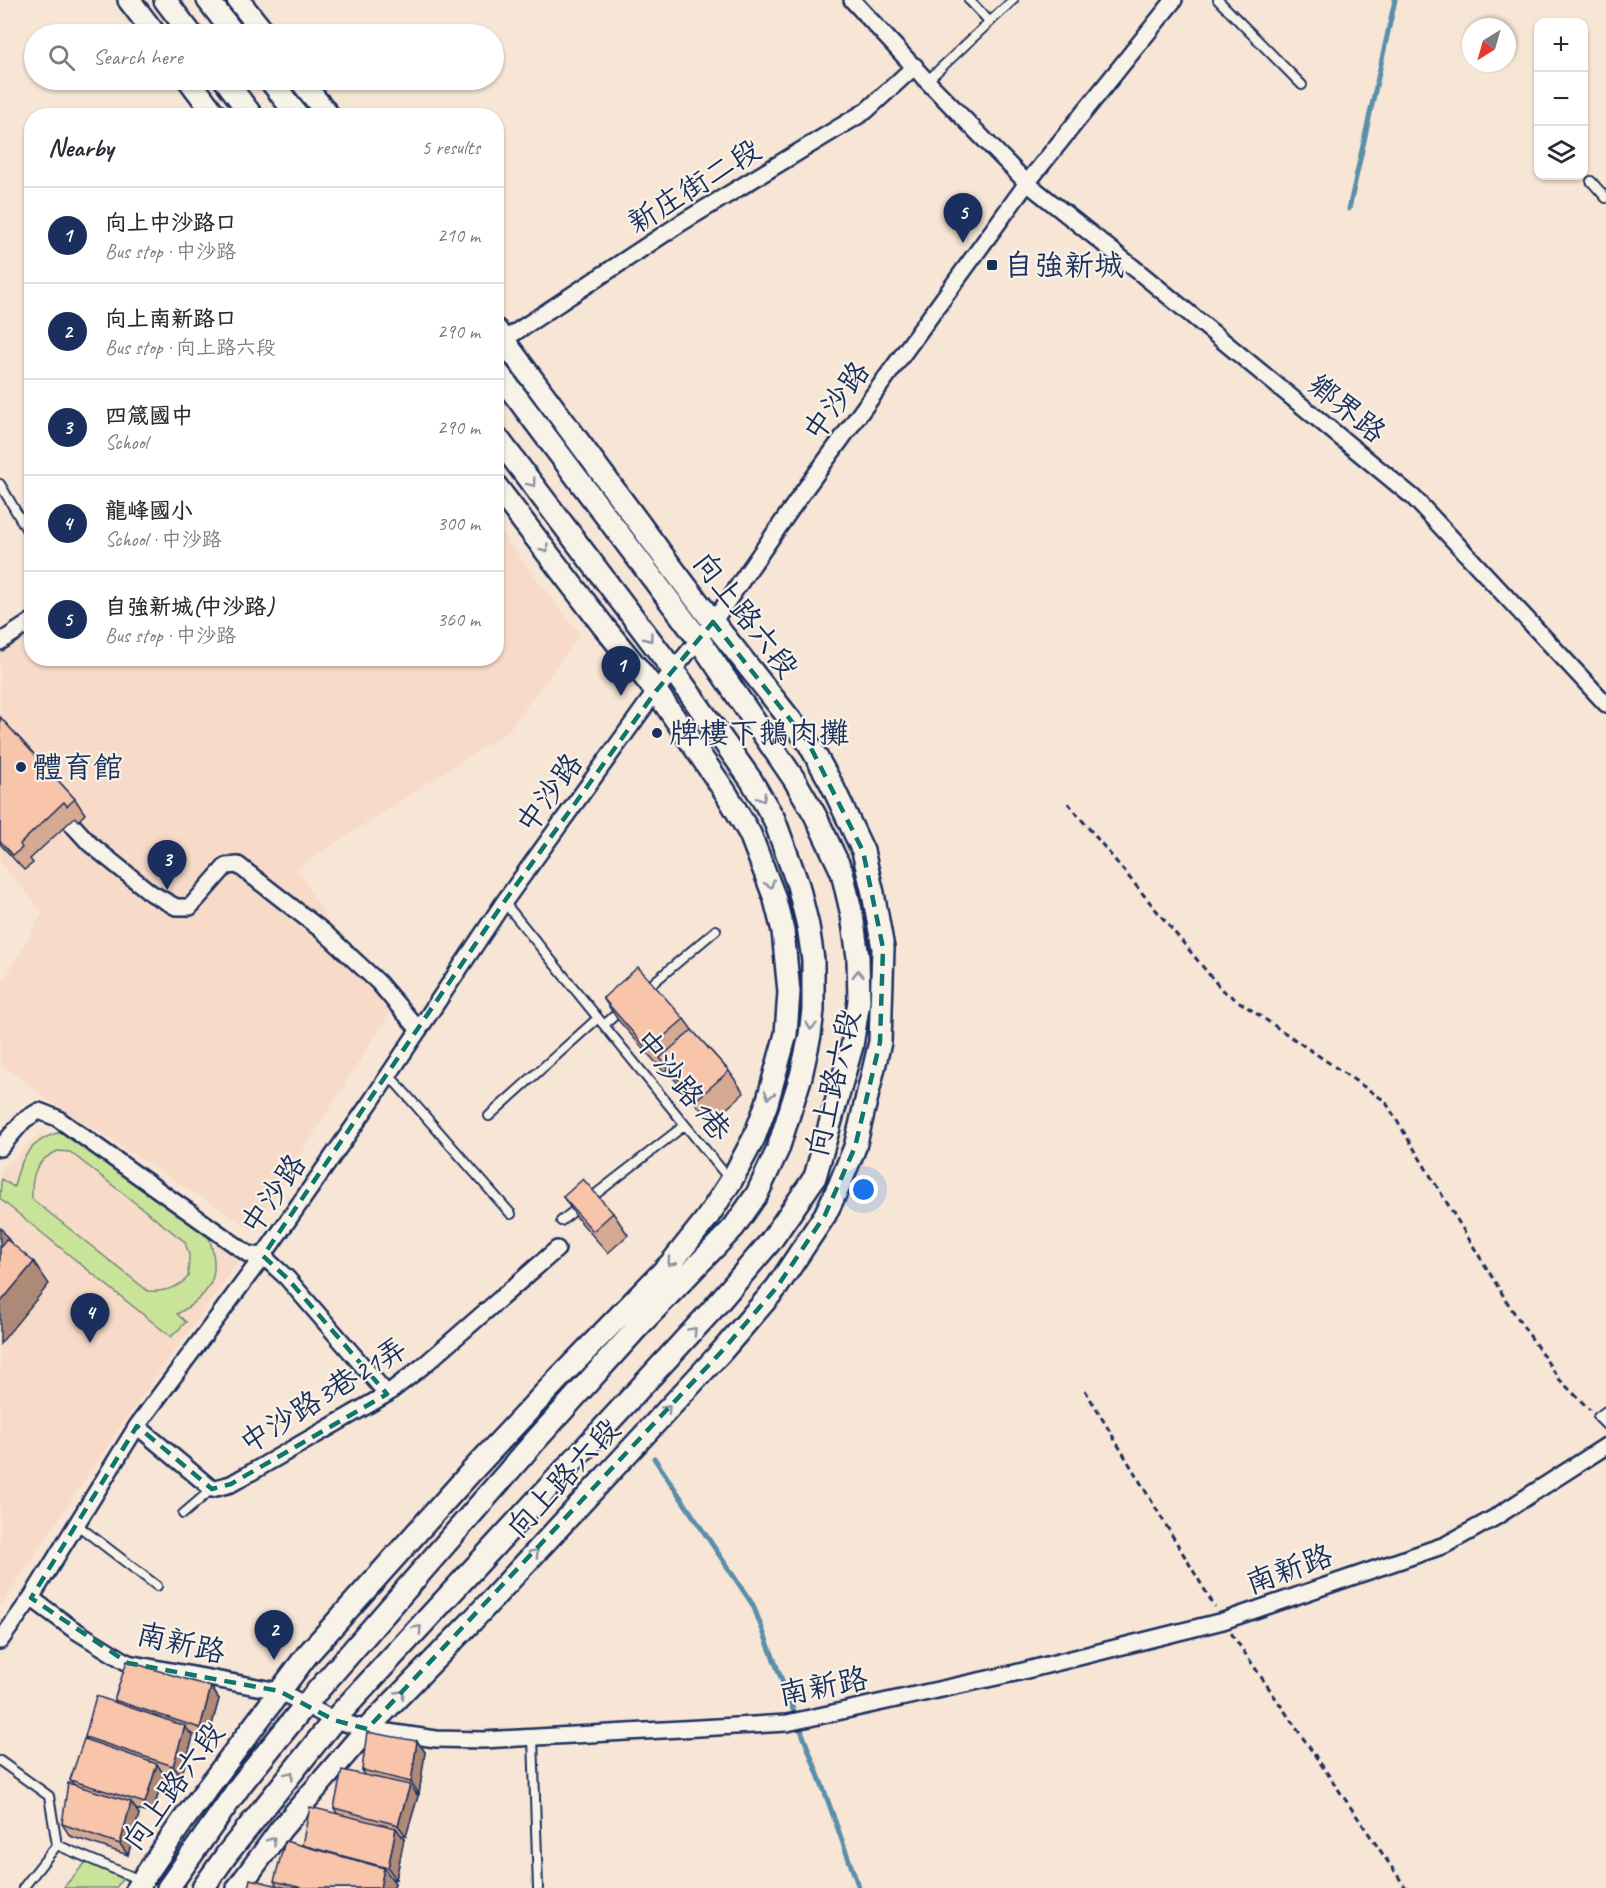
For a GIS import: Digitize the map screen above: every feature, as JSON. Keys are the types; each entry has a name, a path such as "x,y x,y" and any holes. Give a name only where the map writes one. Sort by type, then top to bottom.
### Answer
{"main road":[{"path":"129,0 147,24"},
{"path":"165,0 183,24"},
{"path":"207,0 226,24"},
{"path":"238,0 257,24"},
{"path":"196,90 210,108"},
{"path":"232,90 246,108"},
{"path":"278,90 292,108"},
{"path":"308,90 323,108"},
{"name":"向上路六段","path":"238,1888 281,1828 367,1729 472,1621 722,1351 777,1287 825,1215 855,1147 880,1042 883,948 863,851 832,785 808,742 713,622 504,345"},
{"name":"向上路六段","path":"203,1888 227,1854 334,1720 712,1310 770,1242 815,1177 852,1046 859,1001 858,957 852,915 842,872 815,814 699,640 504,381"},
{"name":"向上路六段","path":"168,1888 242,1783 306,1704 535,1441 636,1329 734,1227 757,1194 778,1149 801,1076 812,1018 813,960 798,885 774,819 751,780 673,670 504,447"},
{"name":"向上路六段","path":"139,1884 182,1822 307,1655 471,1472 672,1262 707,1218 731,1181 754,1138 767,1102 786,1034 789,992 783,931 774,896 750,834 726,793 656,691 504,496"}],"street":[{"name":"鄉界路","path":"852,0 1027,183 1414,498 1606,704"},
{"name":"中沙路","path":"0,1641 31,1598 137,1426 263,1256 389,1075 504,902 656,691 713,622 803,492 1027,183 1174,0"},
{"name":"新庄街二段","path":"504,335 681,223 866,111 915,66"},
{"path":"0,642 24,626"},
{"path":"45,795 90,844 151,893 176,907 190,907 226,866 238,865 324,932 378,982 419,1030"},
{"path":"0,1148 24,1120 39,1112 57,1118 248,1254 263,1256 287,1278 387,1394"},
{"name":"中沙路3巷21弄","path":"212,1489 231,1484 387,1394 423,1366 557,1249"},
{"path":"137,1426 212,1489"},
{"name":"南新路","path":"31,1598 74,1629 128,1663 279,1691 334,1720 367,1729 436,1739 483,1740 787,1723 1016,1673 1223,1621 1445,1545 1494,1518 1606,1446"}],"lane":[{"path":"969,0 990,22"},
{"path":"927,81 1013,0"},
{"path":"1218,0 1302,85"},
{"path":"1592,181 1606,198"},
{"path":"0,484 24,525"},
{"name":"中沙路1巷","path":"504,902 731,1181"},
{"path":"638,996 716,930"},
{"path":"601,1022 630,1003"},
{"name":"中沙路1巷","path":"489,1116 601,1022"},
{"path":"389,1075 511,1215"},
{"path":"561,1221 685,1125"},
{"path":"1606,1411 1598,1417 1606,1425"},
{"path":"183,1514 212,1489"},
{"path":"76,1524 157,1586"},
{"path":"533,1737 538,1888"},
{"path":"0,1761 49,1796 57,1845 23,1888"},
{"path":"57,1845 139,1884"}],"path":[{"path":"1068,803 1222,990 1385,1101 1521,1323 1559,1379 1598,1417"},
{"path":"1086,1390 1223,1621 1406,1888"}],"highlighted area":[{"path":"713,622 808,742 863,851 883,948 880,1042 855,1147 825,1215 777,1287 722,1351 367,1729 334,1720 279,1691 128,1663 31,1598 137,1426 212,1489 231,1484 387,1394 287,1278 263,1256 504,902 656,691"}],"shaded area":[{"path":"504,536 580,635 508,731 297,868 340,941 394,1006 253,1230 51,1102 0,1063 0,987 43,912 0,862 0,647 24,629 24,666 504,666"},
{"path":"41,1133 241,1258 119,1428 0,1607 0,1171"}],"green space":[{"path":"57,1133 73,1134 209,1238 214,1263 211,1283 198,1299 177,1314 186,1322 171,1337 0,1199 1,1179 14,1187 27,1153","holes":["58,1151 70,1152 185,1242 189,1255 188,1277 184,1281 170,1289 148,1291 32,1199 32,1183 39,1164"]},
{"path":"87,1861 124,1876 116,1888 63,1888"}],"building":[{"name":"體育館","path":"0,717 75,799 67,806 64,802 20,844 22,848 13,855 0,841"},
{"path":"638,967 684,1019 648,1050 603,998"},
{"path":"692,1030 729,1071 696,1100 660,1058"},
{"path":"583,1179 613,1213 593,1231 563,1197"},
{"path":"6,1239 34,1262 0,1303 0,1247"},
{"path":"127,1661 211,1687 200,1728 114,1700"},
{"path":"96,1696 185,1726 173,1766 85,1737"},
{"path":"367,1732 417,1741 411,1782 362,1770"},
{"path":"84,1739 157,1764 145,1803 70,1780"},
{"path":"342,1770 410,1785 398,1825 334,1808"},
{"path":"68,1783 131,1802 120,1844 62,1824"},
{"path":"310,1807 396,1828 388,1868 302,1845"},
{"path":"285,1841 384,1868 380,1888 302,1888 274,1881"},
{"path":"250,1879 287,1888 248,1888"}],"waterway":[{"path":"1349,209 1395,0"},
{"path":"654,1458 753,1605 859,1888"}],"place":[{"name":"自強新城(中沙路)","path":"963,243"},
{"name":"自強新城","path":"992,265"},
{"name":"向上中沙路口","path":"621,696"},
{"name":"牌樓下鵝肉攤","path":"657,733"},
{"name":"體育館","path":"21,767"},
{"name":"四箴國中","path":"167,890"},
{"name":"龍峰國小","path":"90,1343"},
{"name":"向上南新路口","path":"274,1660"}]}
